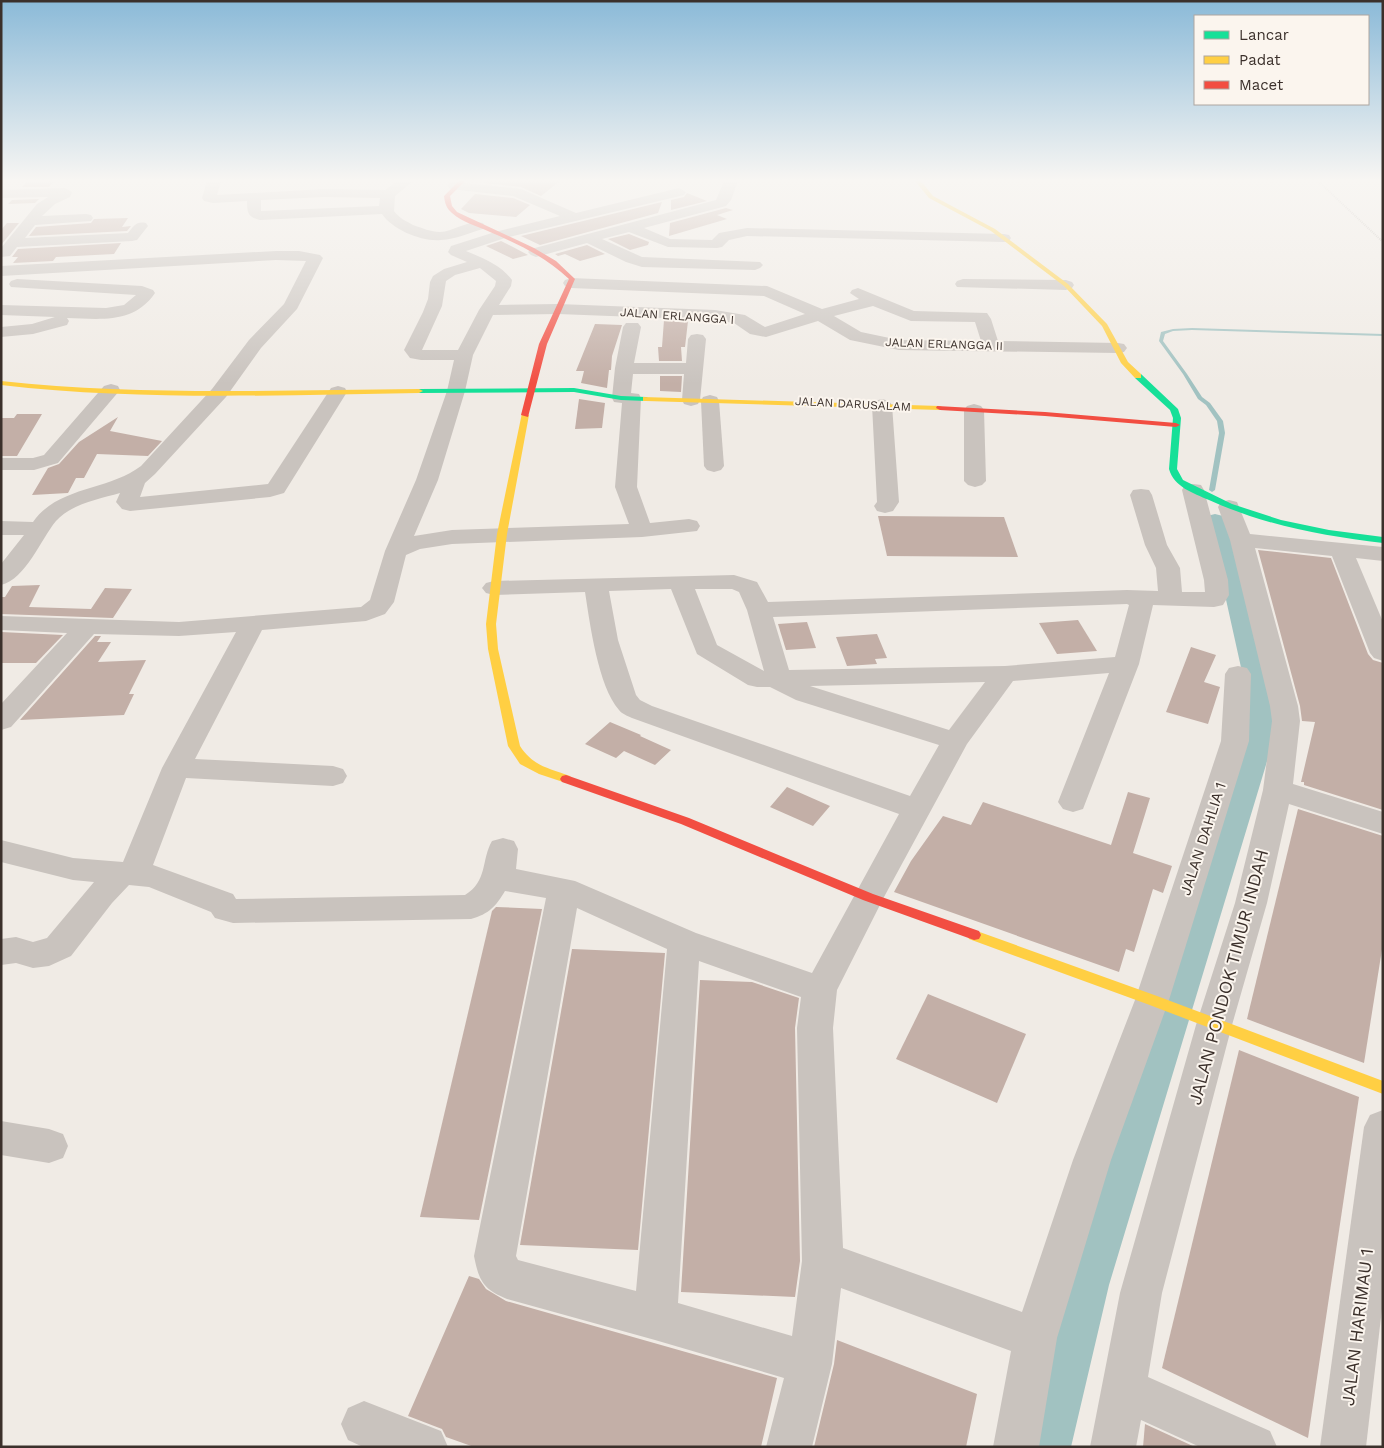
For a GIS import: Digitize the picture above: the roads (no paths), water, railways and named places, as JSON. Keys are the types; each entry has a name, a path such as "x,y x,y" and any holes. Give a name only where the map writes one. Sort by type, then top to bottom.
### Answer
{"street":[{"path":"268,256 275,249"},
{"path":"1,624 179,629 366,614 376,609 382,602 396,551 427,480 456,391 464,355 487,310 503,286 504,280 502,276 482,263 456,252 456,249"},
{"path":"529,249 568,273 572,279 563,295 543,344 520,437 494,588 491,624 493,649 514,746 524,761 543,771 685,821 868,897 1159,1003 1383,1088"},
{"path":"536,252 549,249"},
{"path":"610,249 642,262 755,265"},
{"path":"722,289 730,249"},
{"path":"1018,249 1066,286 1097,316 1108,330 1125,362 1174,409 1177,418 1174,476 1193,490 1229,507 1268,521 1310,532 1383,540"},
{"path":"1,271 92,264 268,256 308,256 315,258 291,306 255,344 219,393 173,445 135,480 127,498 127,502 130,504 270,491 276,488 338,392"},
{"path":"464,355 422,355 416,354 413,350 430,316 436,298 436,285 439,278 448,273 482,263"},
{"path":"1,282 120,271"},
{"path":"1,282 146,292 130,309 124,311 92,313 1,310"},
{"name":"JALAN ERLANGGA II","path":"571,283 774,293 820,315 856,336 898,345 1118,348"},
{"path":"962,284 1066,286"},
{"path":"851,290 911,316 981,317 991,346"},
{"name":"JALAN ERLANGGA I","path":"487,310 558,309 730,317 739,319 756,330 766,332 876,300"},
{"path":"1,332 34,329 92,313"},
{"path":"632,328 624,368 627,398 626,487 642,530"},
{"path":"697,339 694,369 714,466"},
{"path":"624,368 694,369"},
{"name":"JALAN DARUSALAM","path":"1,383 54,388 219,393 531,392 574,390 627,398 802,401 974,410 1176,425"},
{"path":"1,464 34,464 51,459 111,390"},
{"path":"882,405 888,477 888,502 885,506"},
{"path":"974,410 975,481"},
{"path":"1,578 23,554 40,529 57,509 70,501 135,480"},
{"path":"759,610 1140,597 1214,600 1217,595 1216,580 1193,490"},
{"path":"1141,495 1156,545 1168,568 1171,597"},
{"name":"JALAN PONDOK TIMUR INDAH","path":"1113,1447 1141,1293 1204,1021 1251,903 1278,790 1286,721 1284,706 1241,540 1229,507"},
{"path":"396,551 414,543 452,537 642,530 689,526"},
{"path":"1,528 40,529"},
{"path":"1241,540 1342,552 1383,554"},
{"path":"1342,552 1372,603 1383,653"},
{"path":"680,582 706,649 750,676 761,679 1005,674 1126,664"},
{"path":"494,588 734,582 749,587 759,610 778,679 786,686 805,694 955,741"},
{"path":"596,585 605,640 623,696 630,706 642,712 917,809"},
{"path":"1073,802 1126,664 1141,605 1140,597"},
{"path":"1,952 16,950 33,955 49,953 59,947 101,895 128,873 176,768 254,622"},
{"path":"1,721 86,627"},
{"path":"788,1447 810,1364 823,1261 815,1028 820,990 868,897 955,741 1005,674"},
{"name":"JALAN DAHLIA 1","path":"1159,1003 1234,741 1238,674"},
{"path":"176,768 333,776"},
{"path":"1278,790 1383,823"},
{"path":"1,851 73,869 153,876 222,903 226,908 233,911 471,907 484,899 500,863 684,942 820,990"},
{"path":"564,889 495,1256 495,1264 498,1270 507,1278 654,1318 810,1364"},
{"path":"654,1318 684,942"},
{"path":"1016,1447 1035,1338 1092,1160 1159,1003"},
{"name":"JALAN HARIMAU 1","path":"1343,1447 1376,1224 1383,1127"},
{"path":"1,1138 49,1146"},
{"path":"823,1261 1035,1338"},
{"path":"1123,1390 1254,1447"},
{"path":"364,1424 425,1447"}],"waterway":[{"path":"1212,490 1222,433 1220,421 1208,404 1200,398 1161,341 1163,333 1173,330 1192,329 1383,335"},
{"path":"1048,1447 1088,1285 1261,735 1261,699 1235,586 1215,521"}]}
